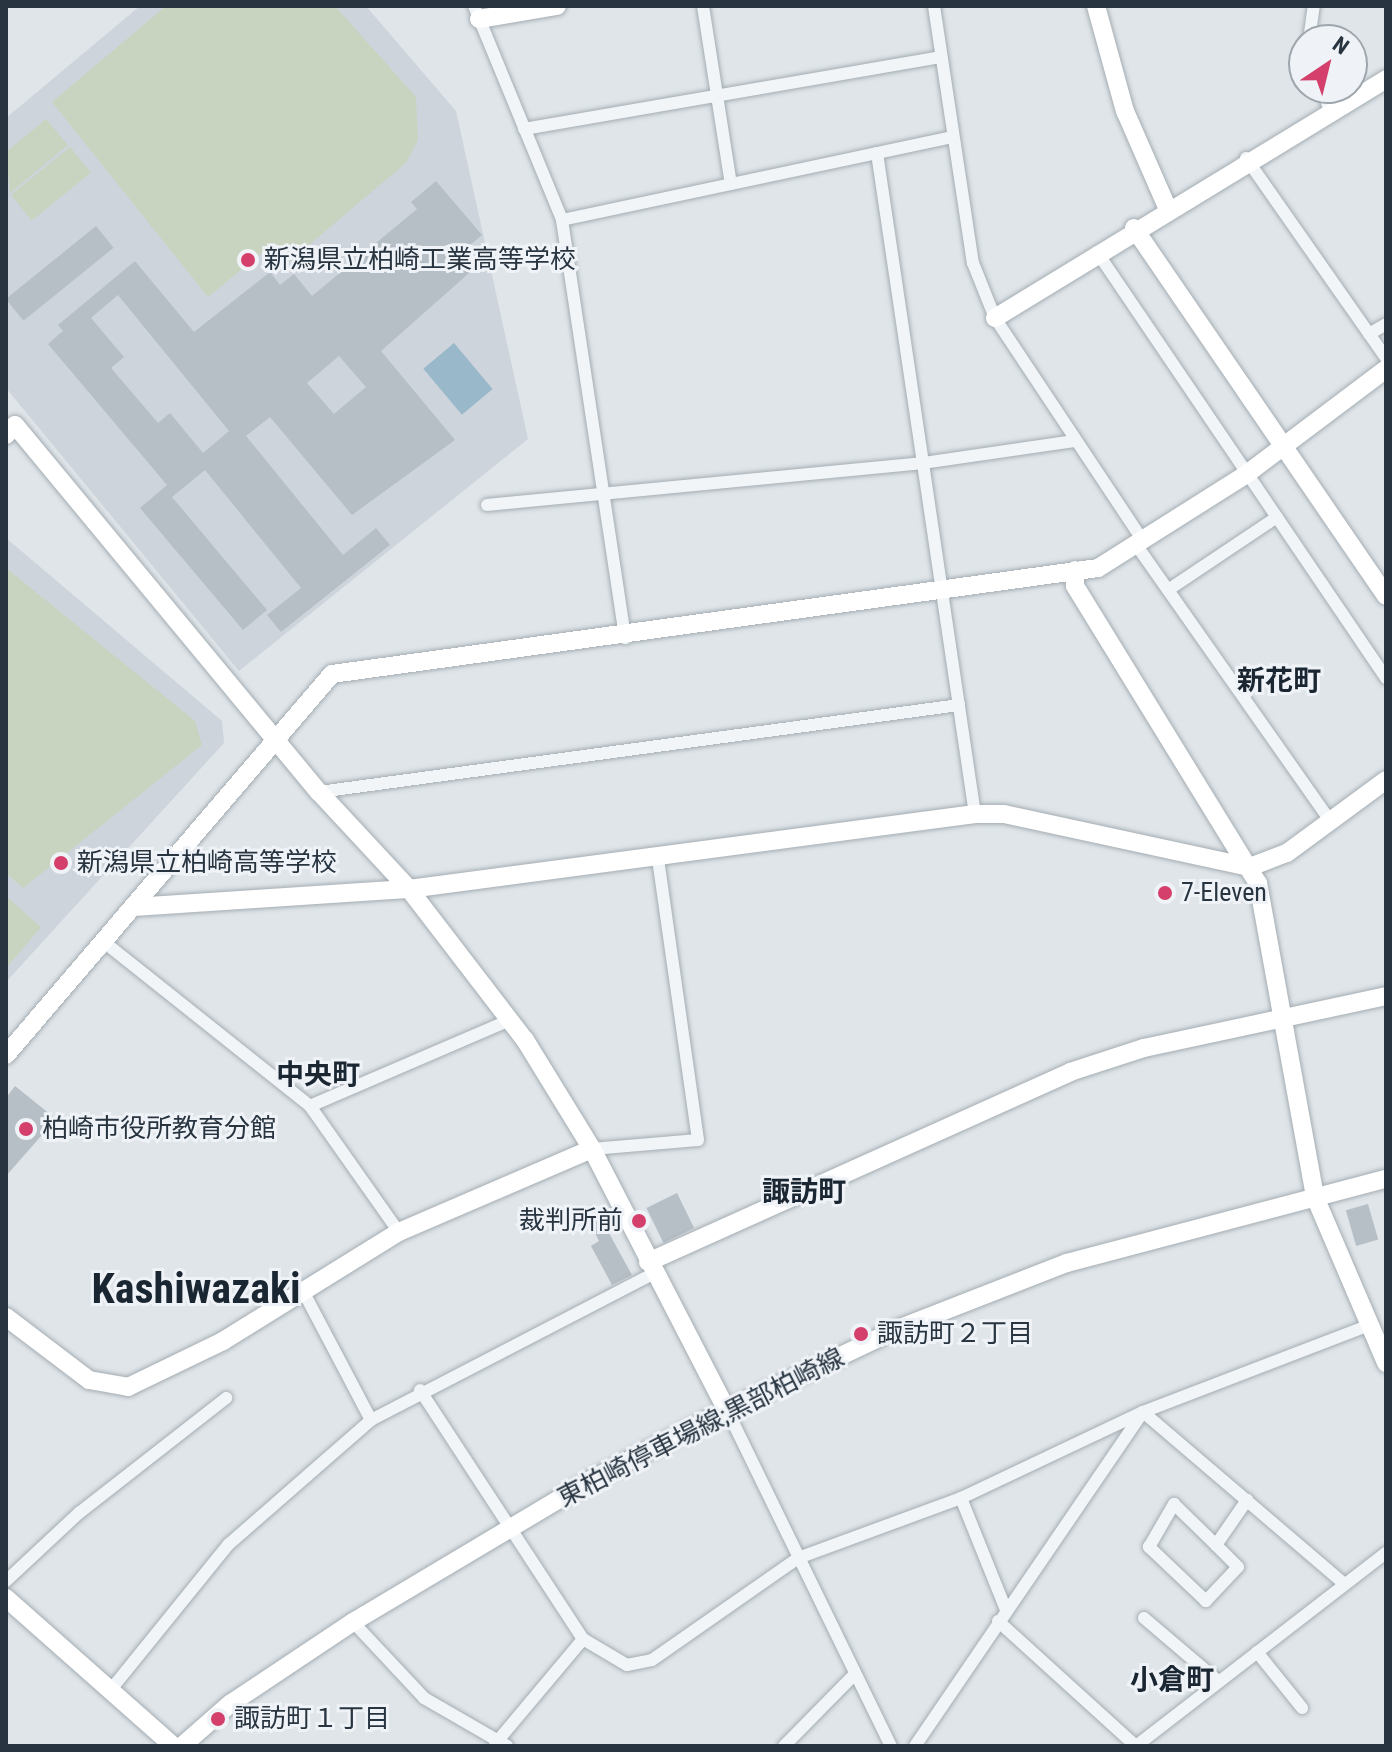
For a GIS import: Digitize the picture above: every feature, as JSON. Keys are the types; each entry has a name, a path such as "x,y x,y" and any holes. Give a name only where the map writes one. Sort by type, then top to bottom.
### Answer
{"street":[{"path":"557,6 476,13 562,220 606,491 625,638"},
{"path":"703,6 731,184"},
{"path":"934,6 948,138 973,263 995,318 1168,590 1330,821"},
{"path":"1096,6 1125,111 1167,207"},
{"path":"524,129 939,57"},
{"path":"995,318 1246,158 1329,108 1386,79"},
{"path":"1328,104 1329,108"},
{"path":"562,220 948,138"},
{"path":"877,153 975,814"},
{"path":"1246,158 1386,358"},
{"path":"1134,228 1386,596"},
{"path":"1097,252 1386,678"},
{"path":"1369,334 1386,324"},
{"path":"6,1055 135,907 274,738 332,674 625,638 941,588 1098,568 1141,544 1248,473 1386,369"},
{"path":"9,425 319,792 409,889 510,1020 592,1149 727,1410 891,1746"},
{"path":"487,505 606,491 923,463 1073,441"},
{"path":"1168,590 1277,517"},
{"path":"1075,570 1075,586 1250,867 1277,1017 1315,1197 1386,1363"},
{"path":"319,792 959,705"},
{"path":"135,907 409,889 658,859 975,814 1004,814 1250,867 1287,853 1386,780"},
{"path":"6,1317 89,1380 128,1387 303,1291 399,1232 592,1149 698,1140 658,859"},
{"path":"104,942 310,1106 399,1232"},
{"path":"113,1687 229,1544 371,1420 420,1390 651,1267 1070,1072 1277,1017 1386,996"},
{"path":"310,1106 510,1020"},
{"name":"東柏崎停車場線;黒部柏崎線","path":"182,1746 272,1674 507,1530 727,1410 900,1328 1067,1263 1386,1179"},
{"path":"303,1291 371,1420"},
{"path":"420,1390 507,1530 583,1639 627,1665 652,1660 798,1558 961,1498 1143,1412 1370,1325"},
{"path":"6,1581 79,1513 226,1398"},
{"path":"1143,1412 1343,1583"},
{"path":"915,1746 1143,1412"},
{"path":"961,1498 1002,1616 1136,1746 1343,1583 1386,1553"},
{"path":"1216,1545 1247,1500"},
{"path":"1174,1504 1216,1545 1238,1567 1206,1601 1149,1547 1174,1504"},
{"path":"6,1598 113,1687 173,1746"},
{"path":"1144,1618 1218,1681"},
{"path":"353,1622 424,1698 499,1744 583,1639"},
{"path":"1257,1652 1302,1708"},
{"path":"784,1746 854,1675"}],"shaded area":[{"name":"新潟県立柏崎工業高等学校","path":"140,6 366,6 456,111 528,439 239,671 6,388 6,118"},
{"name":"新潟県立柏崎高等学校","path":"6,538 222,721 224,743 6,982"}],"green space":[{"path":"166,6 335,6 416,97 418,140 406,163 278,271 263,252 208,297 52,102"},
{"path":"46,119 68,145 10,193 6,152"},
{"path":"70,147 91,173 32,220 11,195"},
{"name":"新潟県立柏崎高等学校","path":"6,568 195,721 202,745 23,888 6,873"},
{"path":"8,898 41,927 6,968 6,901"}],"water":[{"path":"454,343 493,389 462,415 423,369"}],"building":[{"path":"436,181 482,235 464,250 477,266 381,351 455,440 352,515 270,417 246,436 343,555 376,528 390,545 281,632 267,615 301,588 205,470 172,497 267,610 243,630 140,508 167,485 48,344 63,331 58,325 135,261 194,332 270,272 280,285 294,274 312,296 417,209 411,202","holes":["118,295 229,431 203,453 170,413 158,423 111,368 124,357 91,318","339,356 366,387 334,414 307,383"]},
{"path":"96,226 114,248 23,321 6,299"},
{"name":"柏崎市役所教育分館","path":"15,1086 56,1119 6,1176 6,1098"},
{"path":"677,1193 694,1228 664,1243 646,1208"},
{"path":"593,1204 632,1275 612,1285 591,1246 599,1241 583,1209"},
{"path":"1368,1204 1378,1240 1356,1246 1346,1210"}],"place":[{"name":"新潟県立柏崎工業高等学校","path":"248,260"},
{"name":"新潟県立柏崎高等学校","path":"61,863"},
{"name":"7-Eleven","path":"1165,893"},
{"name":"柏崎市役所教育分館","path":"26,1129"},
{"name":"裁判所前","path":"639,1221"},
{"name":"諏訪町２丁目","path":"861,1334"},
{"name":"諏訪町１丁目","path":"218,1719"}],"district":[{"name":"新花町","path":"1279,681"},
{"name":"中央町","path":"318,1075"},
{"name":"諏訪町","path":"804,1192"},
{"name":"Kashiwazaki","path":"196,1289"},
{"name":"小倉町","path":"1172,1680"}]}
